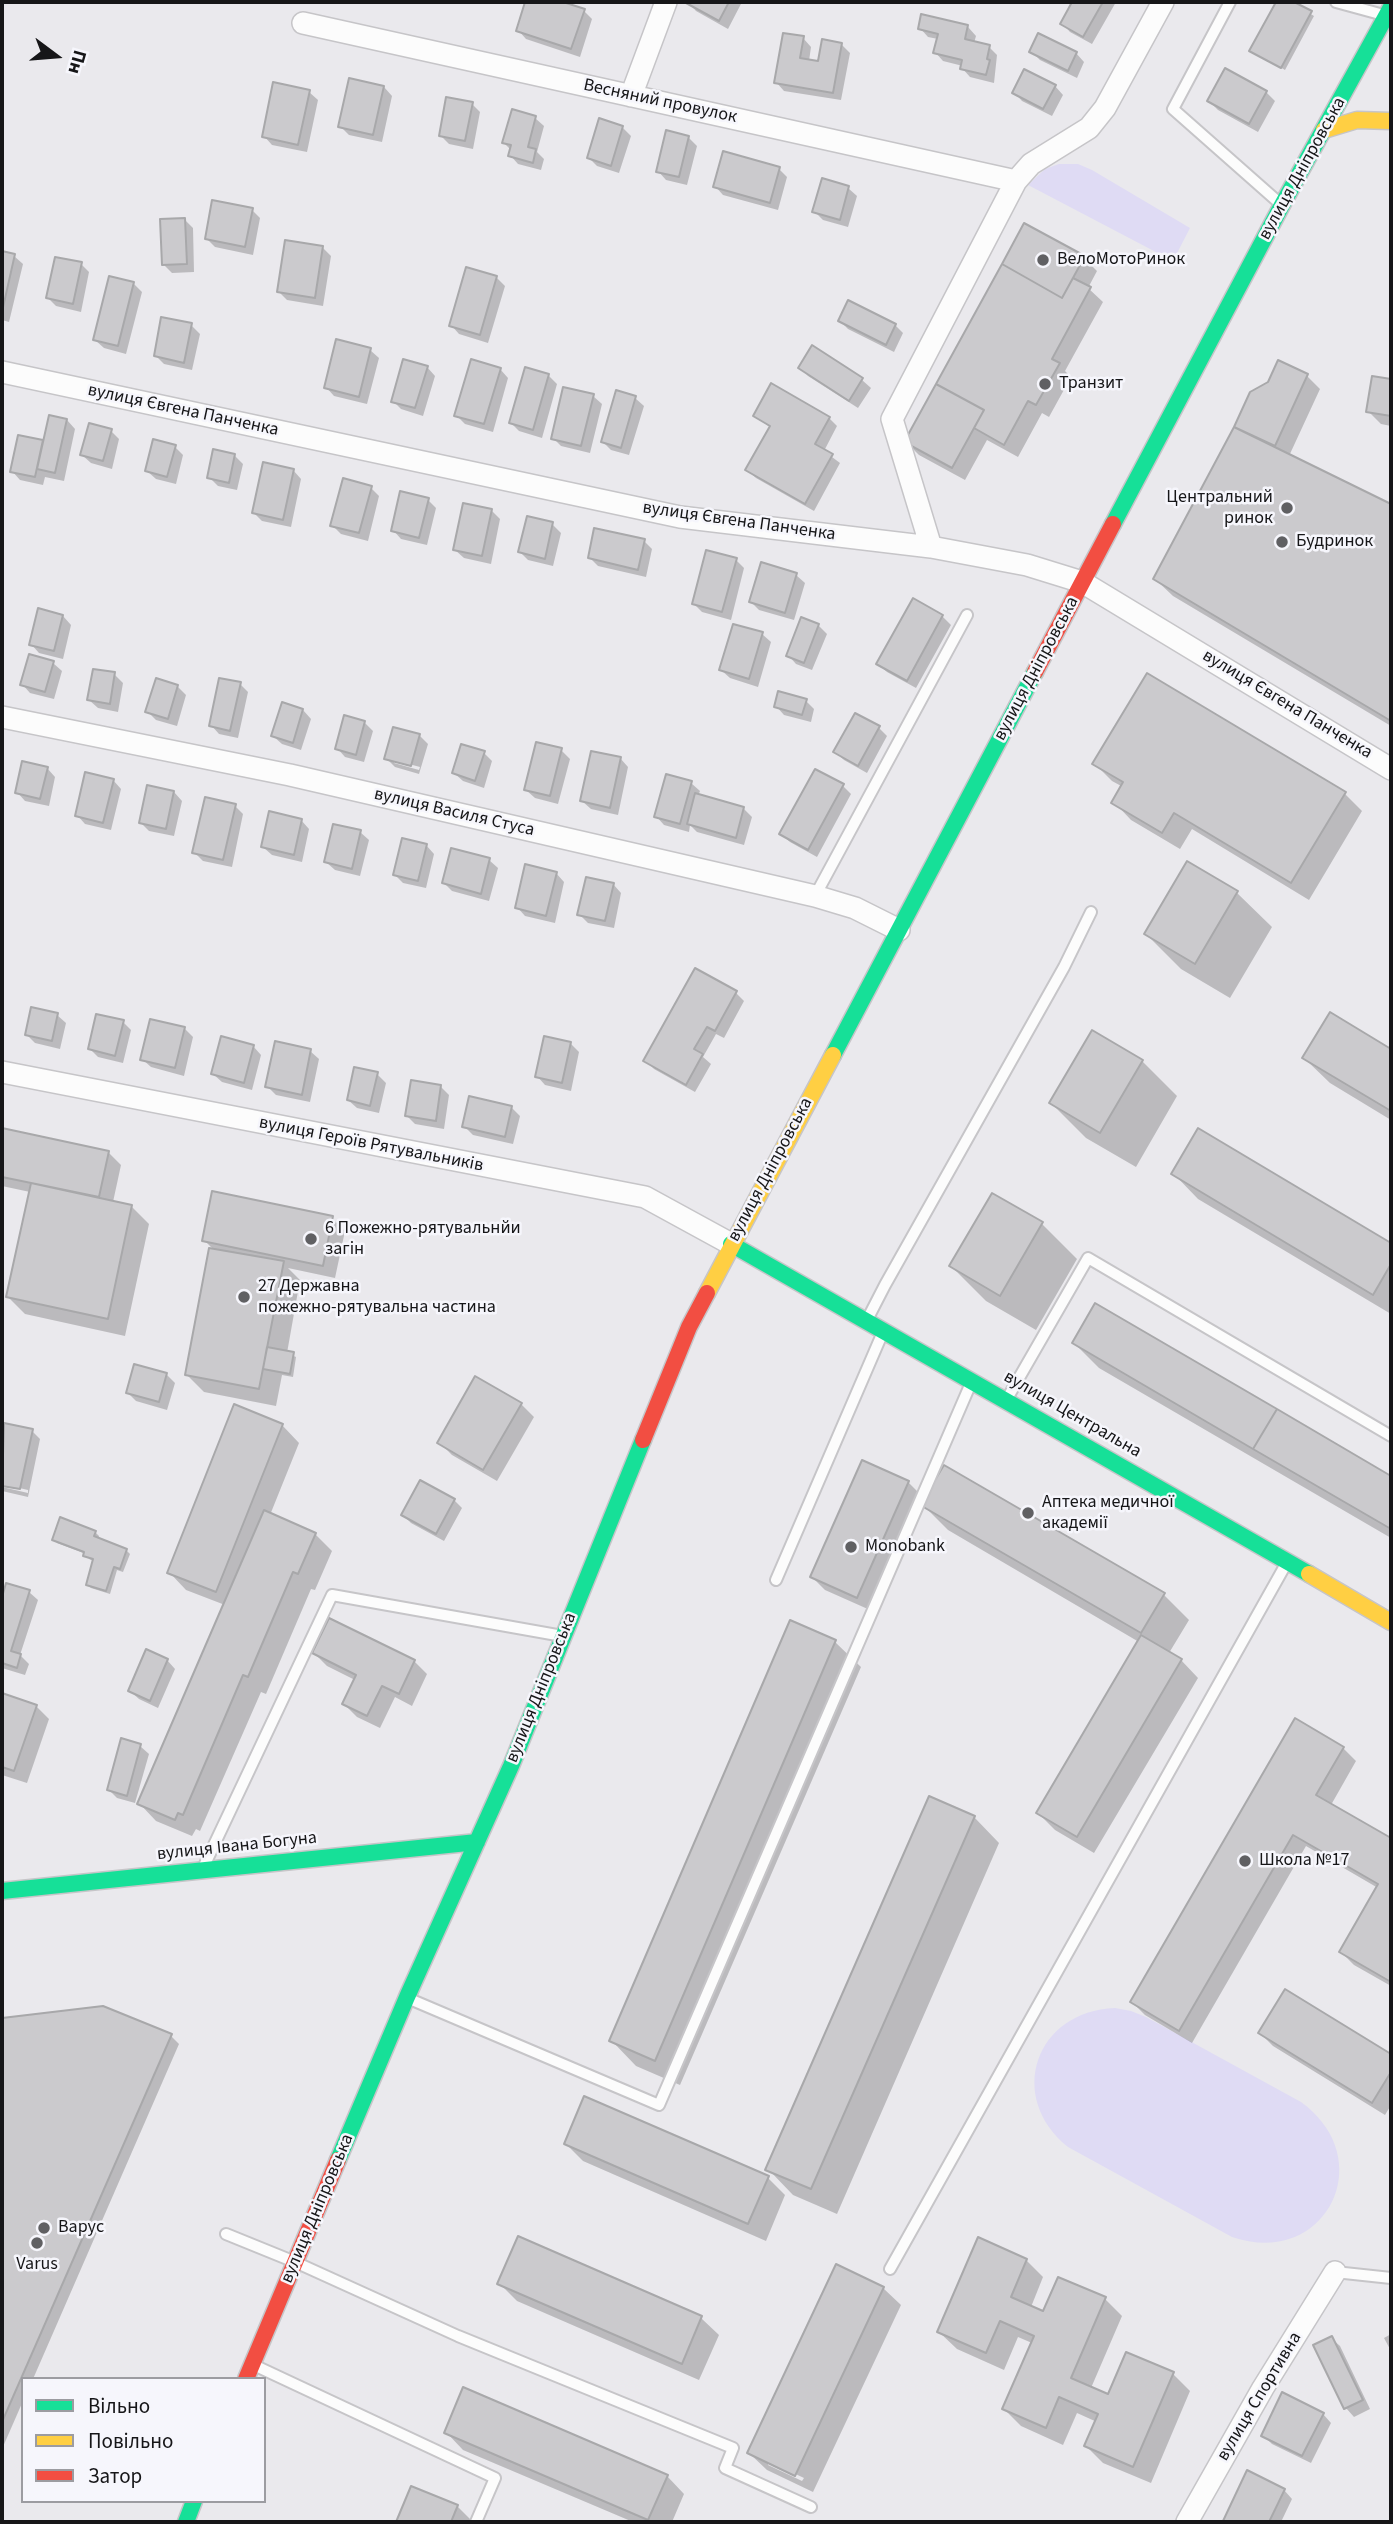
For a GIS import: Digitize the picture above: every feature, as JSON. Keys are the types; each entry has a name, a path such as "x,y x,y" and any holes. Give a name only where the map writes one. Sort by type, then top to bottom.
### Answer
{"main road":[{"name":"вулиця Дніпровська","path":"249,2372 407,1997 477,1842 689,1327 1282,205 1390,12"},
{"path":"1390,12 1391,44"},
{"path":"1324,130 1356,121 1391,121"},
{"name":"вулиця Центральна","path":"731,1244 1391,1622"},
{"name":"вулиця Івана Богуна","path":"2,1891 477,1842"},
{"path":"186,2522 193,2503"}],"street":[{"path":"631,96 666,2"},
{"path":"931,547 892,419 1016,181 1031,164 1089,128 1105,108 1163,2"},
{"name":"Весняний провулок","path":"303,23 1016,181"},
{"name":"вулиця Євгена Панченка","path":"2,372 680,517 931,547 1027,565 1082,582 1391,769"},
{"name":"вулиця Василя Стуса","path":"2,717 290,775 814,897 855,908 899,930"},
{"name":"вулиця Героїв Рятувальників","path":"2,1072 645,1197 731,1244"},
{"name":"вулиця Спортивна","path":"1186,2522 1263,2388 1335,2272"}],"lane":[{"path":"1230,2 1173,109 1282,205"},
{"path":"1336,2 1390,12"},
{"path":"814,897 967,615"},
{"path":"867,1321 1064,967 1091,912"},
{"path":"1006,1400 1088,1258 1391,1436"},
{"path":"776,1580 884,1330"},
{"path":"407,1997 659,2105 972,1380"},
{"path":"890,2269 1288,1562"},
{"path":"202,1869 332,1595 563,1636"},
{"path":"226,2234 295,2262 458,2336 733,2448 725,2468 811,2507"},
{"path":"1335,2272 1391,2278"},
{"path":"266,2379 495,2478 476,2522"}],"shaded area":[{"path":"1059,164 1078,164 1092,170 1190,228 1173,261 1028,185 1045,169"},
{"path":"1115,2008 1146,2017 1301,2102 1325,2126 1337,2152 1339,2179 1331,2203 1316,2224 1293,2238 1265,2243 1232,2237 1068,2147 1049,2127 1038,2105 1035,2082 1038,2060 1049,2040 1065,2024 1087,2013"}],"building":[{"path":"525,2 563,2 585,9 571,49 516,31"},
{"path":"686,2 729,2 719,21"},
{"path":"1072,2 1103,2 1083,37 1060,24"},
{"path":"1276,2 1294,2 1312,11 1281,68 1249,51"},
{"path":"921,14 968,25 965,39 990,45 986,75 960,69 962,60 933,53 938,34 918,29"},
{"path":"783,33 804,36 800,58 818,61 822,39 842,43 833,93 774,83"},
{"path":"1038,33 1077,52 1068,71 1029,52"},
{"path":"1225,68 1267,91 1249,124 1207,101"},
{"path":"1024,69 1056,85 1043,109 1012,93"},
{"path":"349,78 384,86 373,135 338,127"},
{"path":"273,82 310,90 298,145 262,137"},
{"path":"446,97 473,102 465,141 439,136"},
{"path":"512,109 536,116 528,147 536,149 533,163 508,156 511,145 502,143"},
{"path":"599,118 623,126 611,166 587,158"},
{"path":"666,130 689,136 679,177 656,172"},
{"path":"723,151 780,167 770,203 713,187"},
{"path":"822,178 849,186 840,220 812,212"},
{"path":"212,200 253,208 245,247 205,239"},
{"path":"185,218 187,264 162,265 160,219"},
{"name":"ВелоМотоРинок","path":"1024,223 1085,256 1062,298 1002,264"},
{"path":"285,240 323,246 315,298 277,292"},
{"path":"2,251 15,254 2,312"},
{"path":"55,257 82,262 73,304 46,298"},
{"path":"1002,264 1062,298 1073,278 1091,287 1052,359 1060,363 1036,405 1028,401 1004,445 974,428 984,410 936,384"},
{"path":"466,267 497,276 480,335 449,326"},
{"path":"109,276 134,282 118,346 93,340"},
{"path":"848,300 896,324 886,345 838,321"},
{"path":"161,317 192,323 184,363 154,356"},
{"path":"336,339 371,348 359,397 324,388"},
{"path":"812,345 863,378 849,401 798,368"},
{"path":"403,359 428,366 415,408 391,402"},
{"path":"471,359 501,368 484,424 454,416"},
{"path":"1278,360 1308,374 1275,446 1234,427 1250,392 1268,382"},
{"path":"525,367 549,374 533,430 509,423"},
{"path":"1372,376 1391,379 1391,416 1366,412"},
{"path":"771,383 830,417 815,444 833,454 805,504 745,470 770,426 753,416"},
{"path":"936,384 984,410 952,468 904,442"},
{"path":"563,387 594,394 581,446 551,439"},
{"path":"616,390 636,396 621,448 601,442"},
{"path":"49,415 67,419 55,473 37,469"},
{"path":"89,423 112,429 103,461 80,455"},
{"name":"Центральний ринок","path":"1234,427 1391,504 1391,721 1153,579"},
{"path":"18,435 43,440 35,477 10,472"},
{"path":"153,439 176,445 167,477 145,471"},
{"path":"213,449 235,454 229,483 207,478"},
{"path":"263,462 294,469 283,520 252,513"},
{"path":"343,478 372,486 359,533 330,526"},
{"path":"400,491 429,498 419,538 391,531"},
{"path":"463,503 492,509 482,556 453,550"},
{"path":"527,516 553,522 545,559 518,552"},
{"path":"594,528 645,539 638,570 588,558"},
{"path":"706,550 737,558 722,612 692,604"},
{"path":"761,562 797,573 785,613 749,602"},
{"path":"913,598 943,615 907,681 876,664"},
{"path":"38,608 63,615 54,651 29,645"},
{"path":"801,617 819,624 804,663 786,656"},
{"path":"733,624 763,632 749,679 719,670"},
{"path":"29,654 54,661 45,692 20,685"},
{"path":"93,669 115,672 110,704 87,700"},
{"path":"1147,673 1346,792 1291,883 1174,813 1162,833 1111,803 1123,782 1092,764"},
{"path":"156,678 178,685 168,719 145,712"},
{"path":"219,678 241,682 230,731 209,726"},
{"path":"778,691 807,699 802,715 774,707"},
{"path":"282,702 303,709 293,743 271,736"},
{"path":"855,713 880,726 858,766 833,752"},
{"path":"344,715 365,721 356,755 335,749"},
{"path":"393,727 420,734 411,766 384,759"},
{"path":"536,742 562,748 550,796 524,790"},
{"path":"461,744 485,751 475,781 452,773"},
{"path":"591,751 621,757 610,808 580,801"},
{"path":"22,761 48,767 40,799 15,793"},
{"path":"815,769 844,784 808,850 779,834"},
{"path":"85,772 114,779 103,823 75,816"},
{"path":"666,774 692,781 680,824 654,817"},
{"path":"147,785 174,791 166,829 139,823"},
{"path":"695,793 744,807 736,838 687,824"},
{"path":"205,797 236,804 223,860 192,853"},
{"path":"269,811 302,819 294,855 261,847"},
{"path":"333,824 361,830 352,869 324,862"},
{"path":"402,838 427,844 418,881 393,875"},
{"path":"451,848 490,858 481,894 442,883"},
{"path":"1187,861 1238,891 1195,964 1144,934"},
{"path":"525,864 557,872 546,916 515,908"},
{"path":"586,877 614,883 605,921 577,915"},
{"path":"695,968 737,991 715,1031 707,1027 694,1049 703,1054 686,1085 643,1061"},
{"path":"31,1007 58,1013 52,1041 25,1035"},
{"path":"1330,1012 1391,1049 1391,1111 1302,1058"},
{"path":"96,1014 124,1020 115,1056 88,1049"},
{"path":"150,1019 185,1027 175,1068 140,1060"},
{"path":"1092,1030 1143,1060 1100,1133 1049,1103"},
{"path":"221,1036 254,1045 244,1083 211,1074"},
{"path":"544,1036 571,1042 562,1083 535,1077"},
{"path":"275,1041 311,1049 302,1095 265,1087"},
{"path":"354,1067 378,1072 370,1106 347,1100"},
{"path":"411,1080 441,1085 436,1121 405,1116"},
{"path":"469,1096 512,1106 505,1137 462,1127"},
{"path":"2,1128 109,1151 99,1197 2,1177"},
{"path":"1198,1128 1391,1243 1391,1264 1373,1295 1171,1174"},
{"path":"31,1183 132,1205 108,1319 6,1297"},
{"path":"212,1191 333,1216 323,1266 202,1241"},
{"path":"992,1193 1043,1222 1000,1296 949,1266"},
{"path":"209,1248 284,1261 259,1389 185,1375"},
{"path":"1095,1303 1277,1409 1253,1449 1072,1343"},
{"path":"267,1347 294,1352 290,1374 263,1369"},
{"path":"134,1364 167,1373 159,1402 126,1393"},
{"path":"475,1376 522,1403 483,1470 437,1443"},
{"path":"234,1404 283,1424 216,1592 167,1573"},
{"path":"1277,1409 1391,1476 1391,1529 1253,1449"},
{"path":"4,1423 33,1429 20,1489 2,1486"},
{"path":"862,1460 909,1481 857,1598 810,1577"},
{"path":"944,1465 1165,1593 1141,1633 920,1505"},
{"path":"420,1480 455,1499 436,1534 401,1515"},
{"path":"264,1510 316,1533 298,1574 293,1572 248,1677 243,1675 183,1815 178,1813 175,1820 137,1804"},
{"path":"60,1517 96,1531 94,1536 127,1549 120,1569 114,1567 106,1591 86,1585 93,1559 83,1556 84,1552 52,1540"},
{"path":"6,1583 30,1590 11,1651 21,1654 17,1668 2,1663 2,1597"},
{"path":"329,1618 415,1660 399,1694 382,1686 367,1716 342,1704 356,1675 312,1653"},
{"path":"790,1620 836,1640 655,2061 609,2041"},
{"path":"1141,1635 1182,1659 1077,1837 1036,1813"},
{"path":"146,1649 168,1659 150,1701 128,1691"},
{"path":"2,1693 37,1705 14,1771 2,1767"},
{"name":"Школа №17","path":"1295,1718 1344,1747 1316,1795 1391,1838 1391,1982 1339,1952 1378,1884 1293,1835 1179,2031 1130,2002"},
{"path":"121,1738 141,1744 127,1796 107,1790"},
{"path":"929,1796 975,1816 811,2189 765,2170"},
{"path":"1285,1989 1391,2054 1391,2072 1372,2103 1258,2033"},
{"name":"Варус","path":"103,2006 172,2034 2,2422 2,2018"},
{"path":"584,2096 769,2176 748,2224 564,2144"},
{"path":"518,2236 702,2316 682,2364 497,2284"},
{"path":"978,2237 1027,2259 1011,2297 1043,2311 1058,2277 1106,2297 1071,2378 1108,2394 1126,2352 1174,2372 1133,2467 1084,2446 1098,2414 1059,2397 1046,2428 1002,2409 1034,2336 1000,2321 986,2353 937,2332"},
{"path":"836,2264 884,2287 795,2476 747,2453"},
{"path":"1332,2336 1363,2400 1344,2409 1313,2345"},
{"path":"463,2387 668,2475 648,2520 444,2433"},
{"path":"1282,2392 1324,2413 1302,2456 1261,2436"},
{"path":"1247,2470 1285,2489 1269,2522 1224,2522 1223,2521"},
{"path":"411,2486 458,2505 451,2522 396,2522"}],"traffic: fast":[{"path":"1113,524 1282,205 1391,7"},
{"path":"833,1055 1035,672"},
{"path":"731,1244 1309,1574"},
{"path":"338,2160 407,1997 511,1766 643,1440"},
{"path":"2,1891 477,1842"},
{"path":"186,2522 193,2503"}],"traffic: slow":[{"path":"1324,130 1357,120 1391,121"},
{"path":"707,1293 833,1055"},
{"path":"1309,1574 1391,1622"}],"traffic: jam":[{"path":"1035,672 1113,524"},
{"path":"643,1440 689,1327 707,1293"},
{"path":"247,2377 338,2160"}],"place":[{"name":"ВелоМотоРинок","path":"1043,260"},
{"name":"Транзит","path":"1045,384"},
{"name":"Центральний ринок","path":"1287,508"},
{"name":"Будринок","path":"1282,542"},
{"name":"6 Пожежно-рятувальнйи загін","path":"311,1239"},
{"name":"27 Державна пожежно-рятувальна частина","path":"244,1297"},
{"name":"Аптека медичної академії","path":"1028,1513"},
{"name":"Monobank","path":"851,1547"},
{"name":"Школа №17","path":"1245,1861"},
{"name":"Варус","path":"44,2228"},
{"name":"Varus","path":"37,2243"}]}
